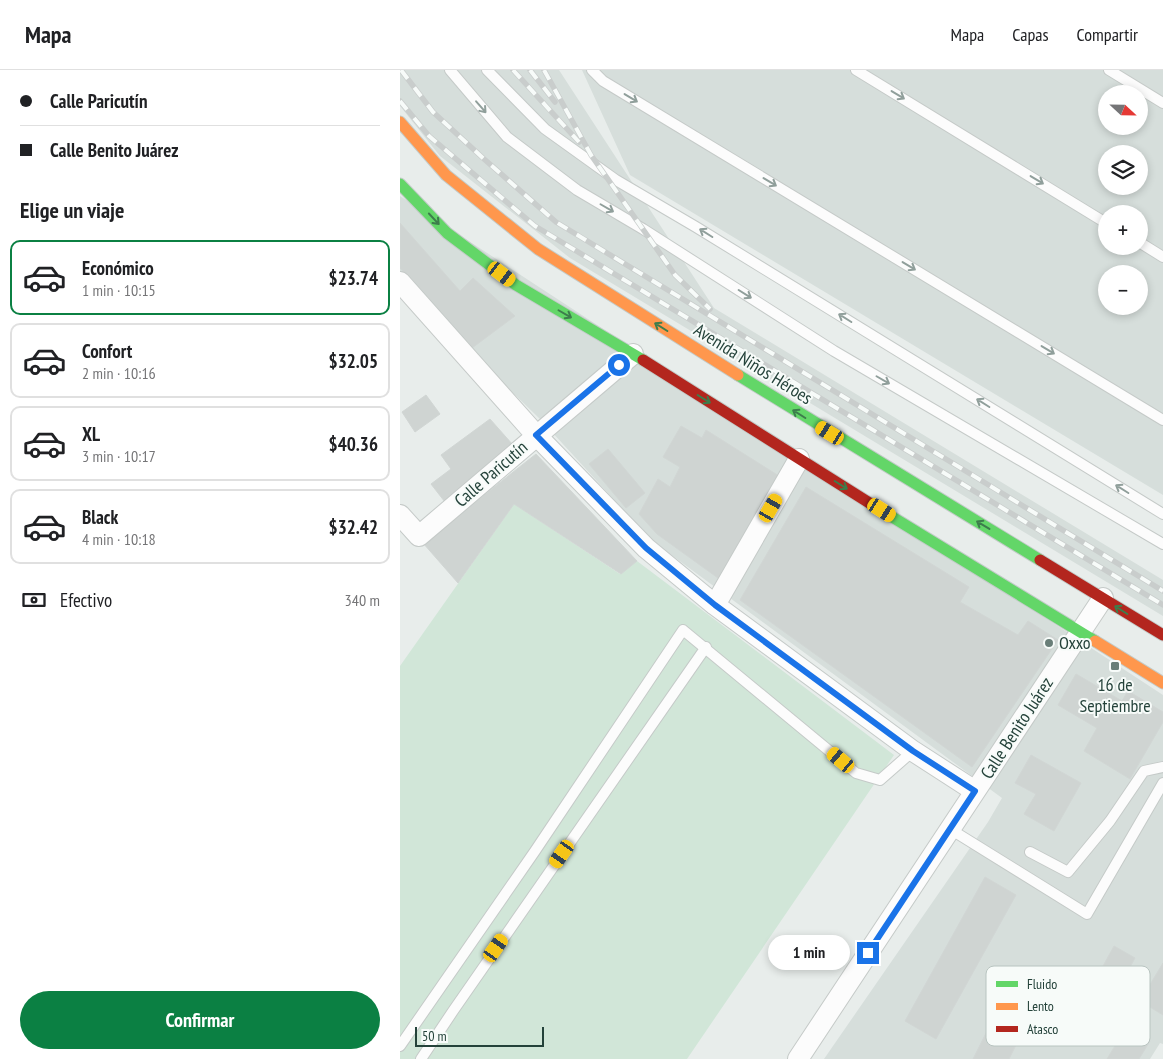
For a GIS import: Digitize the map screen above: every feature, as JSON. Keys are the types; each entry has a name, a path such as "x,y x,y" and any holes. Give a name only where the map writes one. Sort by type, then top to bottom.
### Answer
{"main road":[{"name":"Avenida Niños Héroes","path":"400,122 446,175 538,249 813,422 1163,635"},
{"path":"403,193 447,233 516,285 633,354 799,459 1163,683"}],"street":[{"path":"400,282 536,435 646,548 715,605 913,751 975,791"},
{"name":"Calle Paricutín","path":"400,515 419,536 633,354"},
{"path":"715,605 799,459"},
{"name":"Calle Benito Juárez","path":"798,1059 1103,598"}],"lane":[{"path":"450,70 507,137 577,190 643,229 834,351 1163,544"},
{"path":"487,70 544,129 616,180 696,227 1163,514"},
{"path":"592,70 603,81 1163,420"},
{"path":"856,70 1098,218"},
{"path":"1109,70 1163,103"},
{"path":"1148,248 1163,257"},
{"path":"400,1046 530,859 683,630 706,647 856,773 880,780 913,751"},
{"path":"421,1059 706,647"},
{"path":"1030,852 1068,872 1110,820 1144,771 1163,767"},
{"path":"950,829 1087,914 1163,782"}],"shaded area":[{"path":"400,70 559,70 714,308 1163,580 1163,616 570,258 440,156 400,106"},
{"path":"582,70 1163,70 1163,495 630,175"},
{"path":"400,196 1163,695 1163,1044 1160,1043 1150,1059 824,1059 988,822 1002,798 651,540 540,419 468,349 400,272"}],"green space":[{"path":"514,504 620,574 637,561 894,755 687,1059 400,1059 400,666"}],"building":[{"path":"400,223 460,291 473,278 515,316 472,348 400,268"},
{"path":"426,395 440,414 415,432 402,412"},
{"path":"490,419 513,445 445,502 431,484 451,469 441,455"},
{"path":"681,426 702,438 706,430 779,476 718,578 657,534 639,514 658,479 670,487 680,467 663,457"},
{"path":"608,449 645,493 626,508 589,464"},
{"path":"536,454 637,561 621,574 514,504 458,583 423,543"},
{"path":"806,487 969,587 960,602 1018,635 1028,621 1058,640 972,767 740,600"},
{"path":"1076,674 1122,701 1128,691 1163,712 1163,722 1130,779 1084,751 1097,728 1058,705"},
{"path":"1031,755 1081,783 1054,831 1024,814 1036,794 1015,783"},
{"path":"985,877 1016,895 936,1039 905,1021"},
{"path":"1114,946 1135,958 1131,966 1103,966"},
{"path":"1163,963 1163,1015 1150,1007 1150,984"},
{"path":"986,1033 986,1046 1016,1046 1009,1059 973,1059"},
{"path":"1115,1046 1147,1046 1139,1059 1107,1059"}],"railway":[{"path":"401,70 433,112 556,222 1163,591"},
{"path":"513,70 579,142"},
{"path":"530,70 555,102"},
{"path":"544,70 591,155 675,275 710,309"},
{"path":"400,101 429,136 535,226 1163,605"}],"traffic: fast":[{"path":"400,184 447,233 516,285 643,360"},
{"path":"738,375 1040,560"},
{"path":"871,504 1095,641"}],"traffic: slow":[{"path":"400,122 446,175 538,249 738,375"},
{"path":"1095,641 1163,683"}],"traffic: jam":[{"path":"643,360 871,504"},
{"path":"1040,560 1163,635"}],"place":[{"name":"Oxxo","path":"1049,643"},
{"name":"16 de Septiembre","path":"1115,666"}],"route":[{"path":"619,365 536,435 646,548 715,605 913,751 975,791 868,953"}]}
